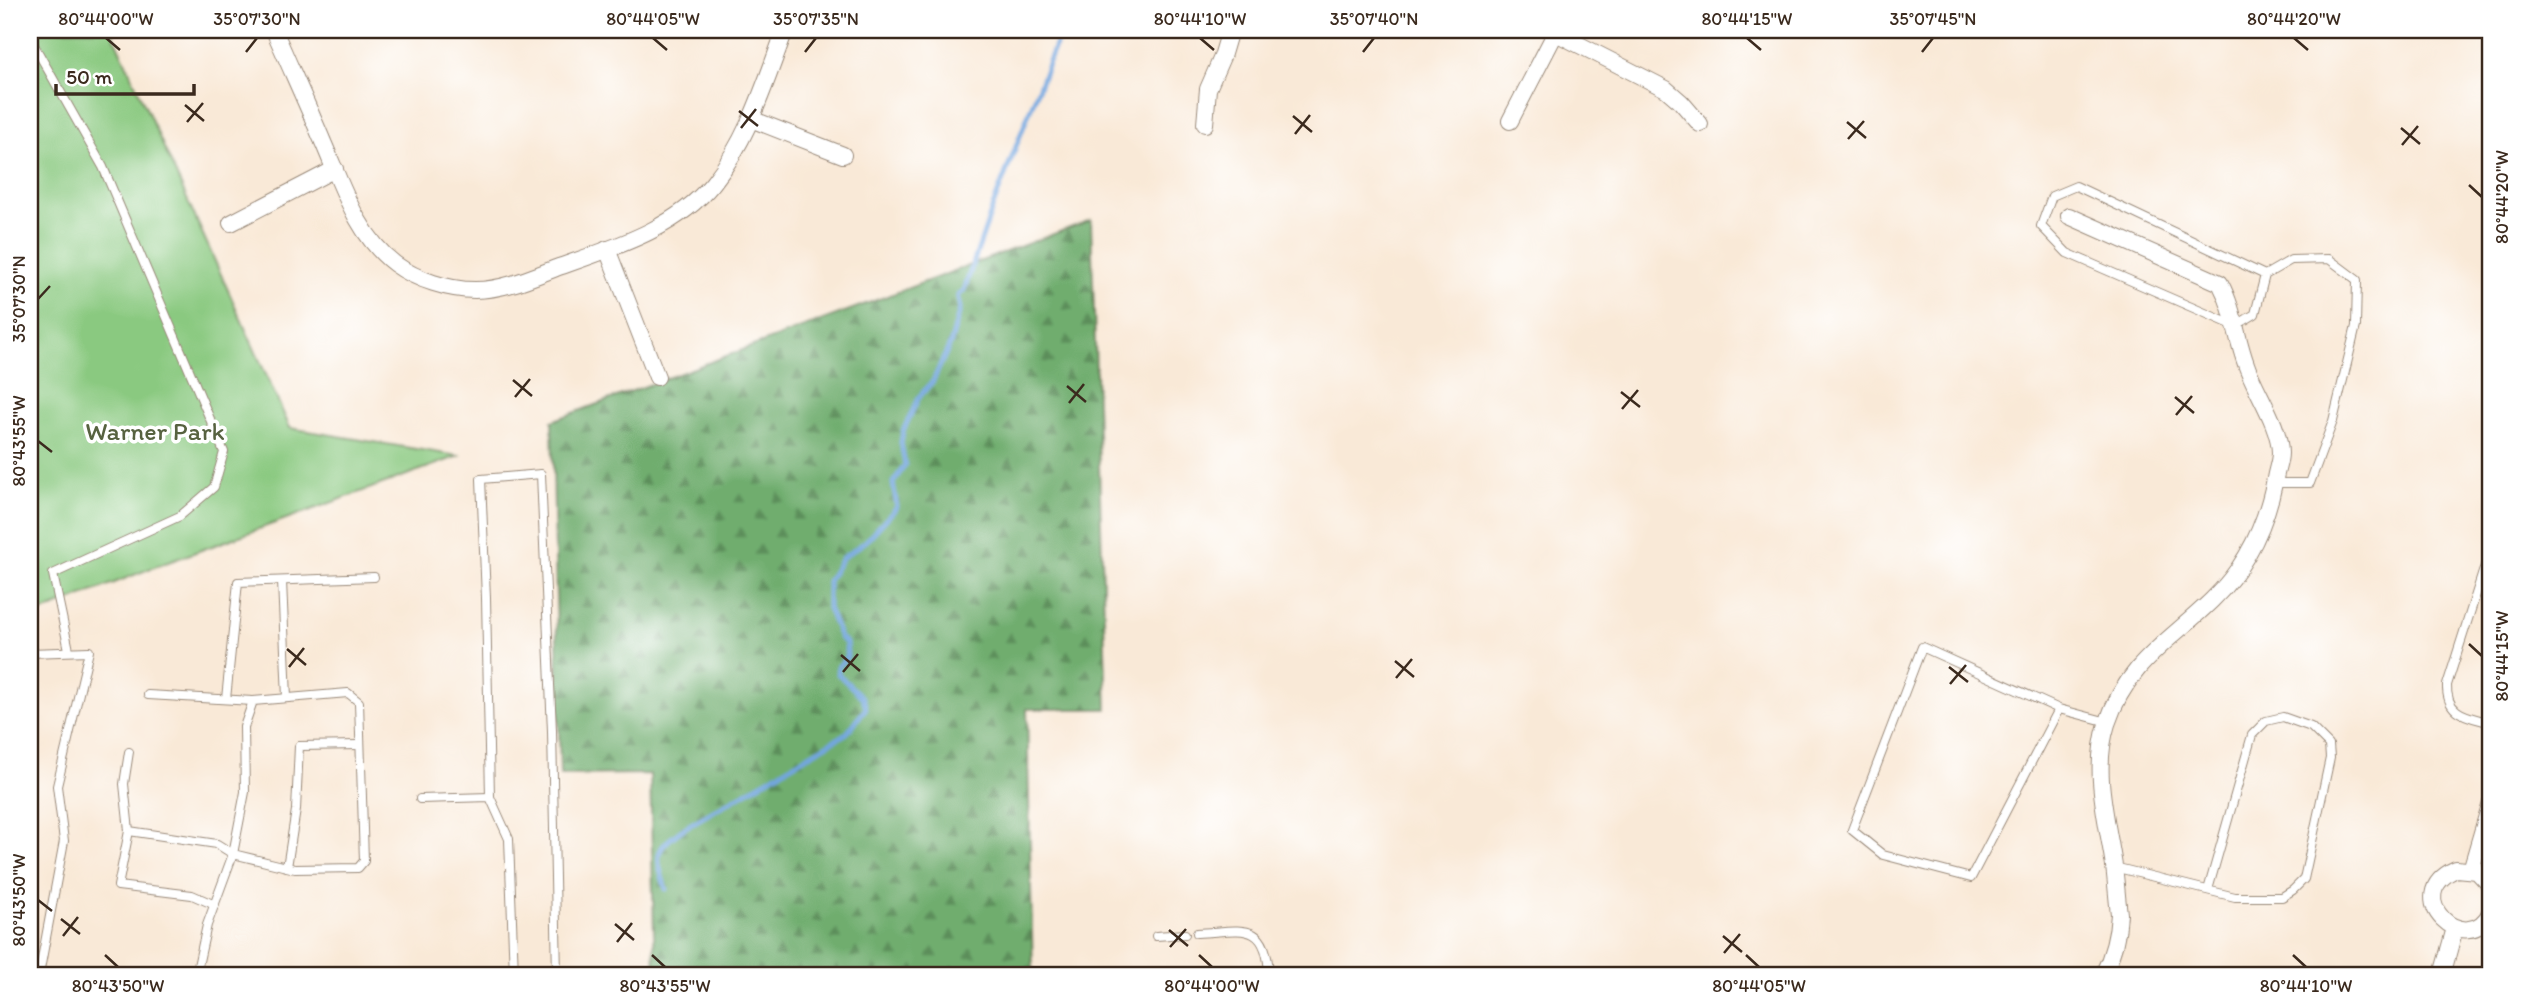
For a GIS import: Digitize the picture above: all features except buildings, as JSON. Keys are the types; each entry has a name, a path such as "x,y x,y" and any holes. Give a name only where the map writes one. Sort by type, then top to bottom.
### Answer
{"street":[{"path":"274,30 352,207 373,242 394,263 443,286 468,290 496,288 607,249 659,226 696,201 728,163 751,120 785,30"},
{"path":"1205,124 1208,89 1230,30"},
{"path":"1510,121 1557,31 1666,89 1700,124"},
{"path":"751,120 843,155"},
{"path":"231,223 335,169"},
{"path":"2069,216 2220,283 2230,302 2247,368 2276,432 2280,453 2259,531 2235,575 2213,599 2137,668 2119,694 2108,722 2103,738 2101,780 2119,914 2118,932 2104,975"},
{"path":"607,249 657,377"},
{"path":"2471,870 2491,805"},
{"path":"2491,886 2486,877 2471,870 2456,869 2447,873 2435,890 2435,909 2440,917 2455,928 2474,927 2482,923 2491,911"},
{"path":"2442,975 2455,928"}],"lane":[{"path":"30,38 103,167 224,452 215,487 180,516 53,574 69,650"},
{"path":"2265,275 2076,186 2052,196 2041,226 2067,253 2235,326 2255,314 2265,275 2291,260 2329,259 2357,280 2356,326 2333,421 2310,484 2274,483"},
{"path":"514,975 509,839 490,797 481,478 541,474 552,731 557,975"},
{"path":"2491,547 2447,685 2447,698 2458,713 2491,723"},
{"path":"226,699 237,582 374,577"},
{"path":"282,581 287,698"},
{"path":"2059,709 1971,878 1883,855 1852,830 1922,647 2059,709 2108,722"},
{"path":"30,653 89,651 57,786 64,841 39,975"},
{"path":"129,831 216,844 233,854 295,869 358,868 364,861 359,702 348,693 254,701 148,695"},
{"path":"196,975 207,925 233,854 245,792 244,727 254,701"},
{"path":"2114,867 2235,897 2282,897 2293,890 2304,879 2330,758 2329,745 2311,727 2283,716 2266,722 2252,735 2208,890"},
{"path":"287,867 296,810 299,746 360,745"},
{"path":"129,752 124,784 129,831 118,886 192,895 215,905"},
{"path":"420,799 490,797"},
{"path":"1197,933 1246,931 1262,940 1268,954 1269,975"},
{"path":"1156,936 1185,934"}],"green space":[{"name":"Warner Park","path":"30,30 111,30 290,428 459,456 149,569 30,617"},
{"path":"1091,220 1107,709 1027,709 1033,975 655,975 650,774 560,775 552,421"}],"waterway":[{"path":"666,889 659,859 662,847 668,841 686,827 847,733 866,708 863,698 838,674 838,667 847,657 846,643 840,638 828,608 828,581 842,558 865,542 897,507 893,483 905,465 901,443 903,431 919,397 933,381 951,342 960,309 958,296 964,290 993,206 1061,30"}]}
